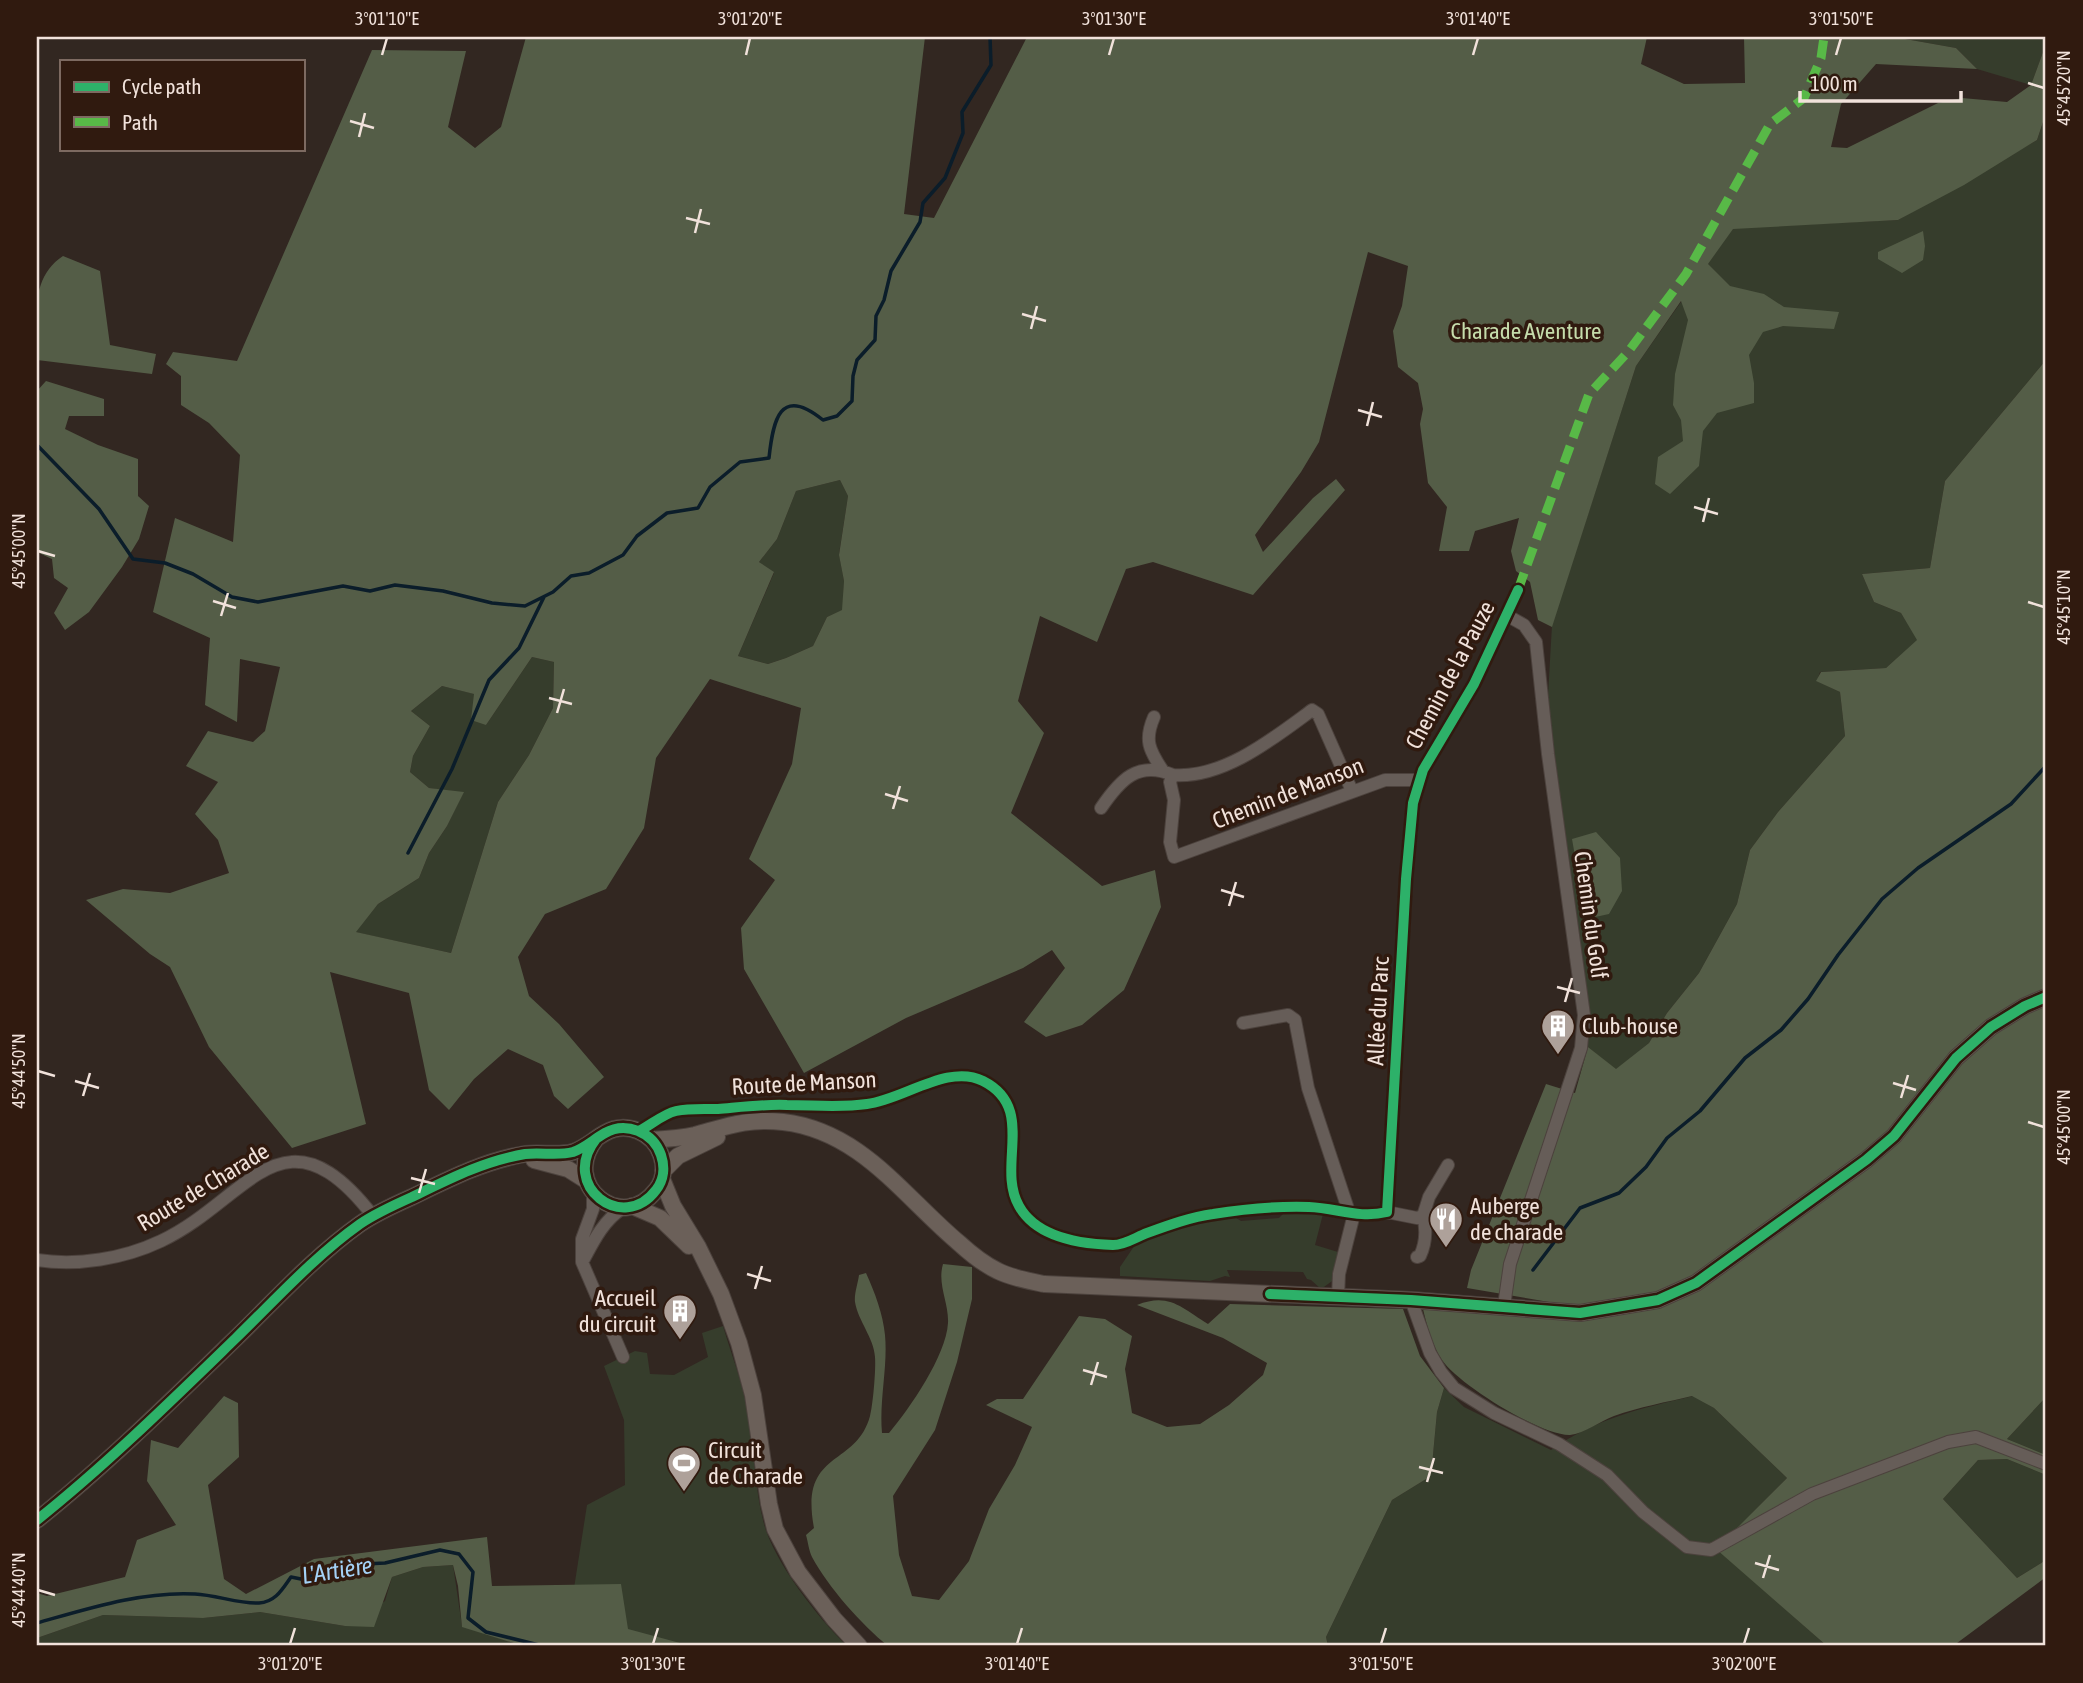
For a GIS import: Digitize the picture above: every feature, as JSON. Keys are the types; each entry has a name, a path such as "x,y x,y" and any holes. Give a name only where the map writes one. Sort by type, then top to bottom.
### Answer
{"street":[{"name":"Chemin de la Pauze","path":"1418,780 1474,684 1518,590"},
{"name":"Chemin du Golf","path":"1504,1306 1510,1264 1581,1048 1584,1015 1548,754 1536,642 1524,625 1508,615"},
{"path":"1101,808 1127,777 1141,771 1186,776 1218,766 1263,747 1312,710 1318,714 1352,791"},
{"path":"1154,716 1147,732 1152,755 1168,773"},
{"name":"Chemin de Manson","path":"1168,773 1174,800 1170,842 1174,857 1385,780 1418,780"},
{"name":"Allée du Parc","path":"1387,1212 1406,879 1413,803 1418,780"},
{"path":"37,1521 135,1435 313,1264 373,1216 489,1162 527,1154 575,1151 617,1129 646,1136 689,1136 734,1122 780,1121 812,1128 859,1151 982,1263 1000,1273 1026,1280 1059,1285 1411,1300 1580,1313 1658,1300 1696,1283 1866,1160 1894,1136 1956,1058 1991,1027 2025,1006 2046,997"},
{"path":"1243,1023 1288,1015 1295,1020 1308,1088 1351,1213 1339,1274 1338,1297"},
{"name":"Route de Manson","path":"646,1136 673,1112 787,1105 864,1105 884,1102 945,1078 973,1077 996,1090 1009,1107 1014,1128 1012,1180 1015,1198 1031,1222 1048,1233 1116,1245 1184,1220 1212,1214 1296,1207 1351,1213"},
{"path":"582,1262 611,1216 653,1194 678,1156 762,1121"},
{"path":"646,1136 663,1160 663,1175 673,1206 698,1247 729,1312 747,1369 775,1529 798,1572 834,1619 859,1646"},
{"path":"596,1139 584,1164 593,1209 582,1239 582,1262 622,1357"},
{"path":"507,1159 544,1162 568,1169 604,1202 648,1211 687,1243 711,1275"},
{"name":"Route de Charade","path":"37,1260 79,1263 114,1257 147,1247 176,1233 261,1172 287,1161 310,1163 328,1173 373,1216"},
{"path":"1416,1257 1420,1256 1424,1247 1426,1228 1423,1216 1429,1197 1448,1165"},
{"path":"1351,1213 1371,1216 1387,1212 1417,1218 1423,1216"},
{"path":"1411,1300 1430,1353 1454,1388 1494,1413 1559,1444 1606,1475 1643,1512 1687,1547 1711,1550 1812,1493 1948,1442 1976,1437 2046,1464"}],"green space":[{"name":"Charade Aventure","path":"526,37 925,37 904,214 934,218 1027,37 1647,37 1641,64 1684,84 1745,83 1744,37 1894,37 1956,48 1977,69 1876,64 1841,104 1831,147 1847,148 1938,103 1962,98 2007,102 2031,85 2046,44 2046,113 2037,140 1964,185 1898,220 1733,229 1708,264 1730,286 1764,294 1784,307 1839,312 1834,329 1783,326 1763,332 1749,355 1754,403 1717,413 1703,431 1699,466 1670,494 1655,484 1658,457 1683,441 1681,420 1673,405 1675,374 1688,320 1681,301 1636,366 1552,627 1538,620 1530,582 1516,571 1511,551 1519,518 1475,531 1469,551 1439,551 1447,507 1428,483 1420,424 1423,409 1418,383 1398,367 1393,331 1402,306 1408,266 1368,252 1319,442 1301,472 1255,535 1263,552 1313,498 1336,479 1345,490 1253,595 1153,562 1126,569 1097,642 1040,616 1018,701 1044,733 1011,813 1102,886 1155,870 1161,907 1124,990 1082,1025 1046,1037 1024,1022 1065,968 1052,950 1023,968 906,1018 804,1073 744,969 741,928 775,880 749,859 792,764 801,708 710,679 656,758 644,828 606,889 545,914 518,957 529,996 559,1024 604,1077 568,1109 554,1096 543,1065 508,1049 474,1079 449,1110 429,1090 409,993 330,972 366,1124 292,1148 209,1047 170,967 150,954 86,900 123,889 170,893 229,873 218,840 195,814 218,782 186,766 208,731 253,742 265,731 280,667 240,659 237,722 205,705 210,638 153,612 175,518 233,542 240,455 209,423 181,405 181,376 166,364 173,352 237,361 372,50 466,51 448,127 475,148 501,127","holes":["840,480 848,496 839,555 844,581 842,610 827,617 813,646 786,658 768,664 738,656 774,572 759,562 777,539 796,491","532,657 554,662 553,708 529,755 498,802 451,953 356,932 378,904 419,878 429,853 447,826 464,792 429,788 410,772 413,756 430,726 411,711 442,686 474,694 471,720 486,725"]},
{"path":"1894,37 2046,37 2046,44 2031,85 1977,69 1956,48"},
{"path":"2046,113 2046,360 1945,481 1930,568 1862,574 1874,602 1901,613 1918,640 1886,668 1820,672 1817,681 1840,692 1845,736 1778,812 1750,850 1737,904 1699,973 1667,1013 1649,1043 1616,1070 1588,1047 1545,749 1552,625 1636,366 1733,228 1898,220 2037,140"},
{"path":"1923,231 1923,260 1902,273 1878,259 1878,252"},
{"path":"63,256 100,271 110,345 156,354 152,374 37,360 36,317 39,289 52,266"},
{"path":"2046,360 2046,1397 2007,1439 2046,1455 2046,1475 2007,1459 1978,1460 1943,1499 2017,1578 2046,1560 2046,1577 1953,1646 1827,1646 1716,1549 1787,1478 1714,1408 1692,1396 1624,1413 1575,1434 1557,1433 1501,1407 1451,1370 1435,1348 1423,1309 1550,1317 1549,1302 1467,1288 1471,1270 1546,1084 1575,1093 1588,1047 1616,1069 1649,1043 1667,1013 1699,973 1737,904 1750,850 1778,812 1845,736 1840,692 1816,681 1821,672 1886,668 1917,640 1901,613 1874,602 1862,574 1930,568 1945,481"},
{"path":"46,381 104,399 104,416 69,416 65,429 98,445 138,459 138,496 149,506 139,539 122,567 89,612 65,630 54,613 68,588 54,578 52,559 37,552 37,391"},
{"path":"840,480 848,496 839,554 844,581 843,610 827,617 813,646 786,658 768,664 738,656 774,573 759,562 777,539 796,491"},
{"path":"532,657 554,662 553,708 529,755 498,802 451,953 355,932 378,904 419,878 429,853 447,826 463,793 429,788 410,772 413,756 430,726 411,711 442,686 475,694 486,725"},
{"path":"1596,832 1620,858 1622,891 1609,914 1586,919 1572,839"},
{"path":"1298,1210 1323,1214 1315,1245 1338,1252 1335,1279 1321,1289 1307,1279 1303,1272 1227,1270 1230,1277 1210,1281 1120,1276 1120,1267 1139,1239 1192,1221 1231,1215 1241,1221 1279,1218 1283,1214"},
{"path":"943,1264 972,1267 972,1299 957,1362 935,1430 893,1496 899,1555 912,1596 939,1600 969,1561 989,1509 1015,1465 1032,1427 986,1405 997,1399 1023,1399 1079,1316 1105,1319 1132,1336 1125,1369 1132,1413 1167,1427 1200,1424 1229,1405 1263,1375 1267,1363 1223,1338 1137,1305 1148,1301 1167,1301 1208,1324 1230,1304 1403,1309 1420,1356 1444,1388 1437,1412 1431,1476 1392,1500 1326,1637 1328,1646 888,1646 867,1627 836,1593 811,1555 806,1535 814,1528 814,1484 821,1472 863,1433 870,1416 875,1357 855,1302 859,1275 866,1273 884,1327 886,1347 881,1421 882,1433 889,1433 926,1381 946,1336 948,1316 941,1279"},
{"name":"Circuit de Charade","path":"723,1326 746,1402 758,1496 769,1539 799,1589 847,1646 565,1646 587,1505 625,1485 624,1420 604,1366 635,1351 647,1353 650,1374 674,1375 708,1357 702,1333"},
{"path":"1444,1388 1464,1407 1551,1450 1602,1422 1654,1405 1693,1396 1714,1408 1787,1478 1717,1549 1827,1646 1328,1646 1326,1637 1392,1500 1431,1476 1437,1412"},
{"path":"224,1396 238,1403 239,1457 208,1485 224,1579 246,1594 314,1559 487,1537 492,1586 621,1584 628,1629 683,1646 523,1646 462,1627 453,1565 423,1567 392,1577 374,1627 345,1626 260,1612 203,1618 103,1615 37,1638 37,1593 47,1596 125,1577 137,1540 176,1525 147,1481 151,1440 178,1448"},
{"path":"2046,1397 2046,1455 2007,1439"},
{"path":"2007,1459 2046,1475 2046,1560 2017,1578 1943,1499 1978,1460"},
{"path":"453,1565 462,1626 523,1646 37,1646 37,1638 103,1615 203,1618 260,1612 345,1626 385,1601 392,1577 423,1567"}],"waterway":[{"path":"37,445 99,509 133,559 165,563 193,574 232,597 258,602 343,586 370,591 395,585 443,591 492,603 525,606 553,592 571,576 589,573 623,555 637,536 667,513 698,508 710,487 740,462 769,458 777,420 781,412 788,407 797,406 808,410 823,420 837,416 852,401 857,360 875,340 876,316 884,300 891,271 920,222 923,203 945,178 963,133 962,112 991,65 990,37"},
{"path":"408,853 452,769 489,680 519,648 544,597"},
{"path":"1533,1270 1580,1208 1619,1193 1646,1167 1667,1138 1700,1111 1745,1058 1781,1030 1808,999 1882,899 1918,868 2011,804 2046,766"},
{"name":"L'Artière","path":"37,1623 115,1602 155,1595 195,1594 244,1602 265,1602 278,1594 291,1577 301,1579 344,1565 385,1563 440,1550 459,1554 473,1572 468,1618 486,1632 543,1646"}],"marked path":[{"path":"1518,590 1589,394 1628,352 1686,274 1770,124 1804,98 1821,58 1824,37"}],"cycle path":[{"path":"639,1131 671,1112 681,1110 770,1105 857,1105 881,1101 940,1079 969,1077 983,1081 999,1092 1008,1106 1013,1139 1011,1173 1019,1206 1036,1225 1060,1237 1087,1243 1117,1245 1196,1217 1261,1208 1309,1207 1357,1214 1387,1212 1406,879 1413,803 1423,770 1474,684 1518,590"},
{"path":"1270,1294 1411,1300 1580,1313 1658,1300 1696,1283 1866,1160 1894,1136 1956,1058 1991,1027 2025,1006 2046,997"},
{"path":"37,1520 138,1432 343,1236 379,1213 481,1166 525,1154 573,1152 605,1133 621,1128 638,1131 652,1140 657,1147 663,1169 661,1182 656,1190 642,1202 628,1207 613,1206 600,1199 590,1187 585,1173 587,1156 596,1139"}],"place":[{"name":"Club-house","path":"1558,1056"},
{"name":"Auberge de charade","path":"1446,1249"},
{"name":"Accueil du circuit","path":"680,1341"},
{"name":"Circuit de Charade","path":"684,1493"}]}
